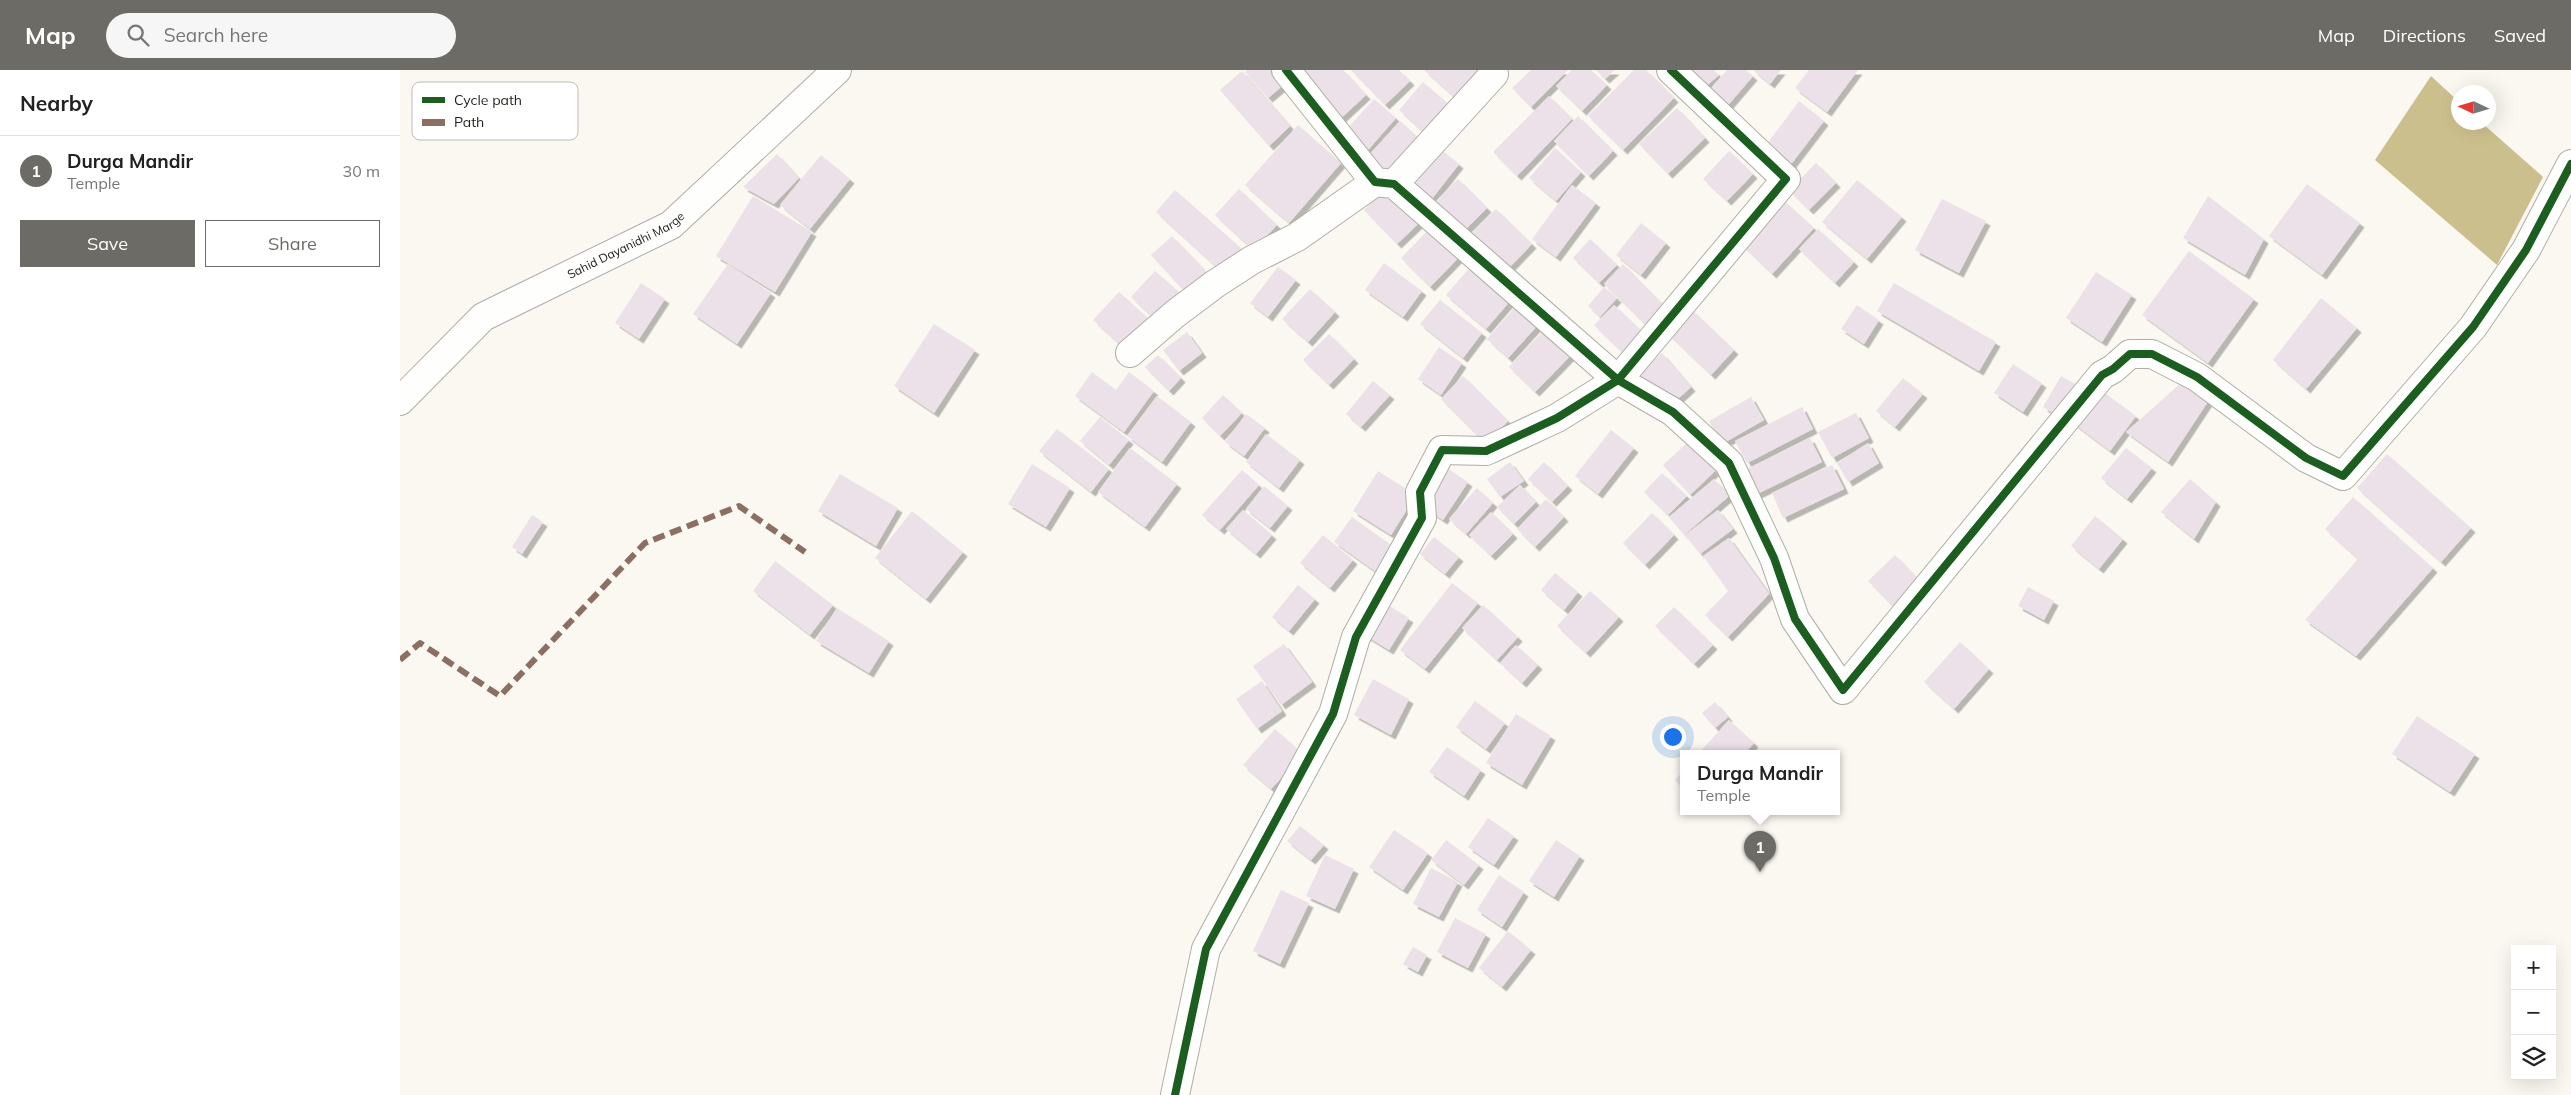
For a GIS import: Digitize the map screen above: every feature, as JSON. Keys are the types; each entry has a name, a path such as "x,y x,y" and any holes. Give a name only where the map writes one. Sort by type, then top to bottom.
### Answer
{"street":[{"name":"Sahid Dayanidhi Marge","path":"400,401 482,317 671,225 837,70"},
{"path":"1286,70 1385,183 1618,380 1673,412 1729,463 1774,558 1795,619 1843,690 2102,375 2130,354 2152,354 2197,377 2306,458 2343,476 2473,327 2526,250 2571,164"},
{"path":"1175,1095 1206,949 1333,714 1356,637 1422,518 1420,492 1442,450 1486,450 1557,418 1618,380 1786,179 1671,70"},
{"path":"1130,353 1175,314 1215,284 1252,260 1298,237 1385,183 1494,74"}],"shaded area":[{"path":"2431,76 2451,95 2451,130 2490,130 2543,177 2497,265 2375,160"}],"building":[{"path":"1247,70 1275,70 1286,83 1268,98 1245,72"},
{"path":"1293,70 1343,70 1366,95 1339,120"},
{"path":"1351,70 1399,70 1410,81 1385,105"},
{"path":"1424,70 1483,70 1459,101"},
{"path":"1531,70 1568,70 1531,107 1512,88"},
{"path":"1572,70 1591,70 1607,85 1582,111 1556,86"},
{"path":"1596,70 1615,70 1605,79"},
{"path":"1634,70 1646,70 1674,98 1623,150 1588,116"},
{"path":"1677,70 1714,70 1719,75 1698,93"},
{"path":"1727,70 1746,70 1753,76 1723,111 1705,95"},
{"path":"1753,70 1781,70 1770,84"},
{"path":"1809,70 1858,70 1827,112 1795,88"},
{"path":"1242,71 1290,126 1269,146 1220,90"},
{"path":"1423,82 1453,108 1429,137 1399,110"},
{"path":"1549,96 1572,119 1517,176 1493,152"},
{"path":"1374,99 1396,118 1367,151 1345,131"},
{"path":"1799,101 1824,121 1789,167 1764,148"},
{"path":"1677,108 1705,138 1668,174 1639,144"},
{"path":"1578,116 1613,151 1589,176 1554,141"},
{"path":"1400,121 1422,141 1391,175 1369,155"},
{"path":"1298,125 1341,163 1289,223 1245,185"},
{"path":"1438,147 1459,164 1431,200 1410,182"},
{"path":"1555,148 1581,172 1556,201 1529,178"},
{"path":"1729,151 1753,174 1727,201 1703,179"},
{"path":"777,154 799,178 774,204 743,187"},
{"path":"821,155 850,179 810,229 780,205"},
{"path":"1816,163 1836,183 1809,210 1789,190"},
{"path":"1458,179 1487,208 1463,232 1434,203"},
{"path":"1857,180 1902,217 1867,259 1822,222"},
{"path":"2307,184 2360,223 2322,275 2269,236"},
{"path":"1572,185 1596,203 1556,257 1532,239"},
{"path":"1387,187 1420,222 1397,244 1364,210"},
{"path":"1239,189 1277,225 1253,250 1215,215"},
{"path":"1175,190 1243,250 1223,273 1156,212"},
{"path":"753,196 812,232 775,292 716,256"},
{"path":"2208,196 2264,239 2245,275 2183,238"},
{"path":"1942,199 1986,221 1959,273 1915,250"},
{"path":"1783,200 1814,228 1772,274 1742,245"},
{"path":"1496,209 1532,244 1505,272 1469,236"},
{"path":"1641,223 1666,243 1641,275 1616,255"},
{"path":"1433,225 1462,254 1430,287 1401,258"},
{"path":"1818,229 1854,262 1835,283 1799,249"},
{"path":"1172,236 1209,275 1188,295 1151,255"},
{"path":"1590,239 1617,265 1599,283 1573,258"},
{"path":"2189,251 2254,299 2208,363 2142,315"},
{"path":"1384,263 1422,291 1403,317 1365,290"},
{"path":"728,264 771,293 737,344 693,314"},
{"path":"1623,264 1665,307 1647,326 1604,284"},
{"path":"1472,265 1511,300 1486,329 1446,295"},
{"path":"1278,267 1296,280 1268,317 1250,303"},
{"path":"1155,271 1180,293 1156,320 1131,297"},
{"path":"2096,272 2132,295 2102,342 2066,318"},
{"path":"641,283 665,299 639,339 615,323"},
{"path":"1894,283 1996,342 1979,371 1877,311"},
{"path":"1604,287 1617,298 1600,317 1588,306"},
{"path":"1310,289 1335,312 1308,342 1282,319"},
{"path":"1119,292 1151,321 1125,349 1093,320"},
{"path":"2321,298 2357,328 2306,389 2273,360"},
{"path":"1440,300 1482,333 1463,358 1420,324"},
{"path":"1614,305 1645,334 1625,355 1594,325"},
{"path":"1857,305 1879,320 1864,344 1841,329"},
{"path":"1516,306 1537,326 1508,358 1487,339"},
{"path":"1691,309 1734,350 1711,375 1668,334"},
{"path":"934,324 975,350 934,413 894,386"},
{"path":"1546,328 1572,354 1535,392 1509,367"},
{"path":"1187,332 1202,353 1179,371 1163,350"},
{"path":"1329,334 1354,359 1329,385 1303,360"},
{"path":"1439,347 1462,363 1441,395 1418,379"},
{"path":"1662,353 1691,387 1668,408 1638,374"},
{"path":"1158,355 1181,378 1169,391 1145,367"},
{"path":"2013,364 2042,383 2023,412 1994,393"},
{"path":"1092,372 1116,390 1129,372 1154,391 1124,432 1075,396"},
{"path":"1463,376 1508,421 1486,444 1441,399"},
{"path":"2061,376 2081,387 2063,419 2043,407"},
{"path":"1903,378 1923,394 1895,427 1876,411"},
{"path":"1373,381 1390,395 1361,427 1346,414"},
{"path":"2181,383 2209,400 2168,462 2126,432"},
{"path":"2098,388 2136,416 2110,451 2073,423"},
{"path":"1223,395 1242,413 1220,436 1202,418"},
{"path":"1157,396 1191,422 1162,462 1127,436"},
{"path":"1751,397 1764,420 1722,444 1709,421"},
{"path":"1802,407 1813,429 1747,463 1735,441"},
{"path":"1856,413 1869,438 1832,458 1818,432"},
{"path":"1246,414 1265,428 1244,456 1225,442"},
{"path":"1100,417 1129,440 1109,465 1080,441"},
{"path":"1057,429 1109,469 1091,492 1039,451"},
{"path":"1611,430 1634,448 1598,494 1575,476"},
{"path":"1266,434 1300,460 1279,488 1246,462"},
{"path":"1810,438 1822,462 1755,495 1743,471"},
{"path":"1688,442 1715,471 1690,495 1663,465"},
{"path":"1868,443 1879,463 1848,482 1837,463"},
{"path":"1130,448 1177,484 1145,527 1098,492"},
{"path":"2126,448 2152,468 2127,499 2101,478"},
{"path":"2387,454 2471,528 2441,562 2357,488"},
{"path":"1510,462 1524,481 1500,497 1487,479"},
{"path":"1544,462 1568,486 1552,502 1528,479"},
{"path":"1032,464 1070,488 1046,527 1008,504"},
{"path":"1832,465 1844,489 1783,518 1772,493"},
{"path":"1447,468 1468,482 1443,520 1422,506"},
{"path":"1242,470 1259,485 1220,530 1202,515"},
{"path":"1378,471 1416,495 1391,535 1353,511"},
{"path":"1662,473 1687,496 1668,515 1644,492"},
{"path":"840,474 898,508 876,546 818,511"},
{"path":"1714,479 1729,496 1684,535 1669,517"},
{"path":"2190,479 2216,502 2194,539 2161,512"},
{"path":"1520,485 1536,502 1514,524 1497,507"},
{"path":"1264,486 1288,506 1270,528 1246,509"},
{"path":"1477,488 1493,503 1466,534 1449,519"},
{"path":"2353,497 2433,568 2356,656 2305,620 2358,559 2325,529"},
{"path":"1546,499 1564,517 1535,547 1517,529"},
{"path":"1243,510 1272,535 1256,554 1226,529"},
{"path":"1718,510 1733,529 1700,554 1685,535"},
{"path":"912,511 963,552 926,599 875,558"},
{"path":"1491,512 1513,534 1491,556 1469,535"},
{"path":"1652,513 1674,535 1645,565 1623,543"},
{"path":"532,515 543,522 522,554 512,547"},
{"path":"2095,516 2123,539 2099,569 2071,546"},
{"path":"1352,517 1397,549 1379,574 1334,542"},
{"path":"1323,535 1353,560 1330,588 1300,563"},
{"path":"1434,537 1459,557 1445,574 1420,554"},
{"path":"1729,538 1769,594 1728,637 1705,615 1728,591 1703,556"},
{"path":"1895,555 1924,585 1897,611 1868,581"},
{"path":"775,561 833,605 810,635 753,591"},
{"path":"1555,573 1578,592 1564,610 1541,590"},
{"path":"1452,583 1478,603 1425,669 1400,650"},
{"path":"1298,585 1315,599 1289,631 1272,617"},
{"path":"2028,587 2054,601 2044,620 2018,606"},
{"path":"1590,591 1619,617 1586,653 1557,626"},
{"path":"1383,602 1409,618 1389,650 1363,634"},
{"path":"1483,605 1518,637 1497,660 1462,628"},
{"path":"1674,607 1713,645 1694,664 1655,626"},
{"path":"837,608 889,641 869,673 816,641"},
{"path":"1960,642 1989,669 1954,709 1924,682"},
{"path":"1284,644 1312,682 1281,705 1253,666"},
{"path":"1516,645 1538,665 1522,683 1500,663"},
{"path":"1373,679 1409,699 1391,735 1354,715"},
{"path":"1262,681 1282,711 1257,729 1236,699"},
{"path":"1475,701 1505,723 1486,749 1456,727"},
{"path":"1715,702 1728,717 1715,728 1702,713"},
{"path":"1516,714 1551,736 1522,785 1486,763"},
{"path":"2417,716 2475,754 2450,792 2392,754"},
{"path":"1729,720 1754,743 1748,750 1702,750"},
{"path":"1275,729 1303,754 1271,789 1243,765"},
{"path":"1447,747 1481,770 1464,796 1429,772"},
{"path":"1680,774 1680,785 1675,780"},
{"path":"1488,818 1514,836 1494,865 1468,847"},
{"path":"1300,826 1324,845 1311,860 1287,841"},
{"path":"1394,830 1428,853 1403,890 1369,867"},
{"path":"1446,840 1479,865 1464,885 1431,860"},
{"path":"1556,840 1580,856 1554,897 1529,881"},
{"path":"1325,855 1354,869 1335,909 1306,896"},
{"path":"1431,868 1458,882 1439,917 1413,904"},
{"path":"1499,875 1524,892 1502,927 1477,910"},
{"path":"1281,890 1309,903 1280,964 1253,951"},
{"path":"1455,918 1486,934 1468,968 1437,952"},
{"path":"1508,931 1531,950 1502,987 1479,968"},
{"path":"1413,947 1427,955 1418,972 1403,964"}],"marked path":[{"path":"400,660 420,643 500,696 645,543 739,506 805,552"}],"cycle path":[{"path":"1286,70 1375,182 1394,184 1618,380 1786,179 1671,70"},
{"path":"1175,1095 1206,949 1333,714 1356,637 1422,518 1420,492 1442,450 1486,451 1557,418 1618,380 1673,412 1729,463 1774,558 1795,619 1843,690 2102,375 2113,369 2130,354 2152,354 2197,377 2306,458 2343,476 2473,327 2526,250 2571,164"}],"place":[{"name":"Durga Mandir","path":"1760,872"}]}
